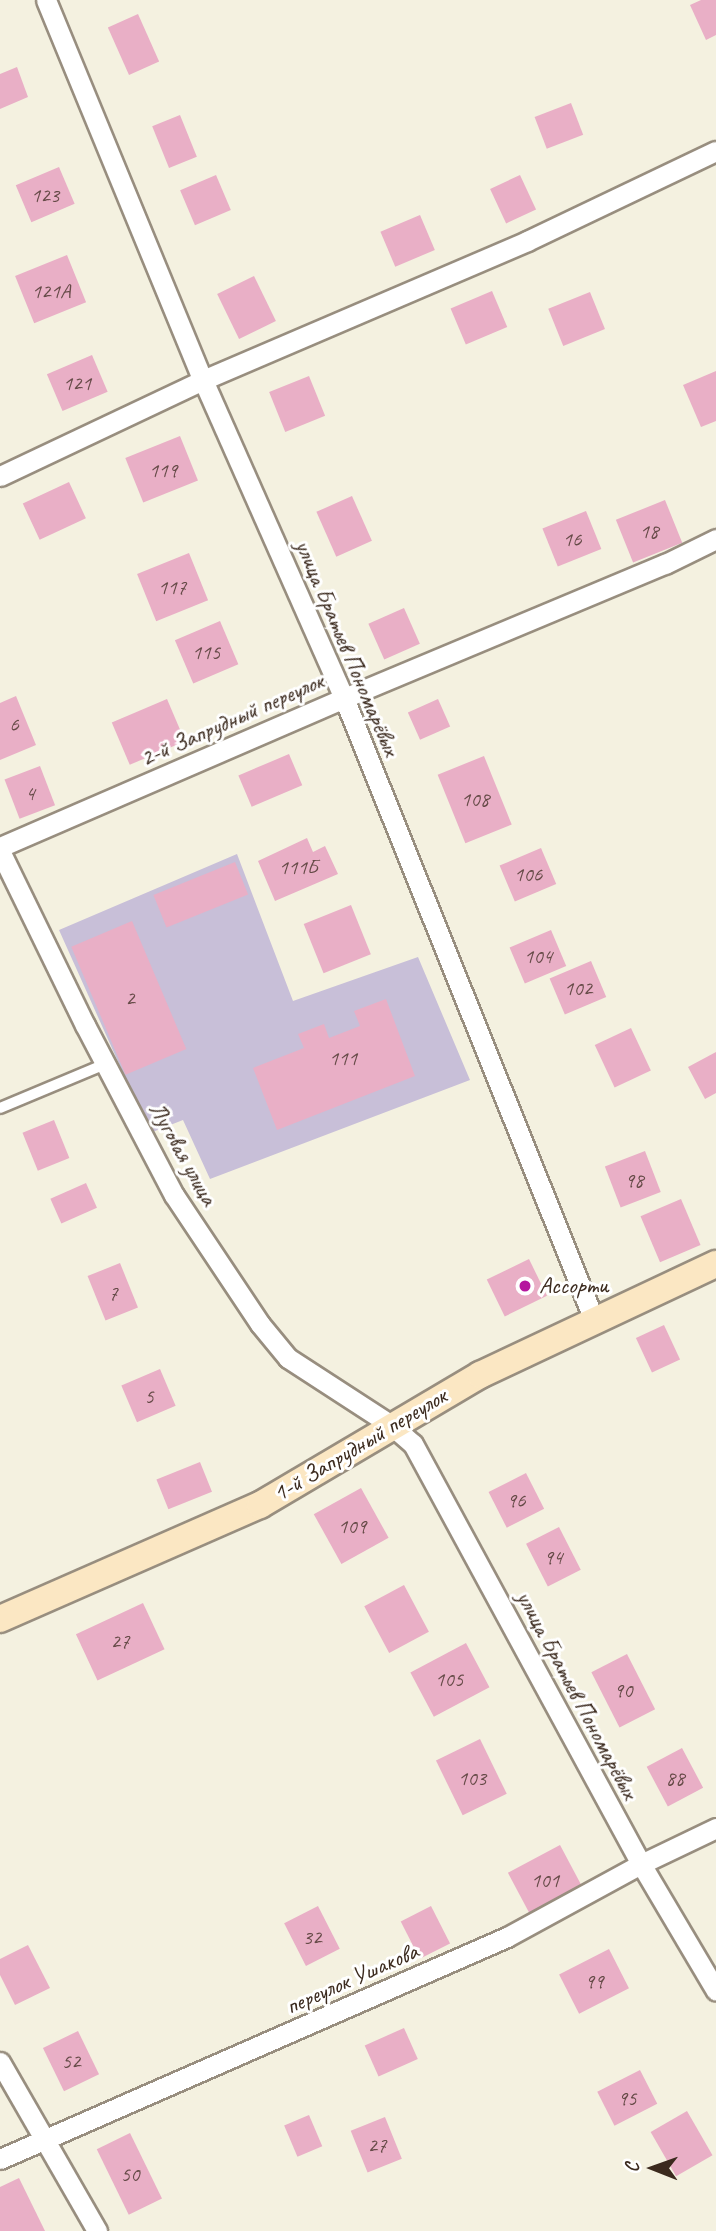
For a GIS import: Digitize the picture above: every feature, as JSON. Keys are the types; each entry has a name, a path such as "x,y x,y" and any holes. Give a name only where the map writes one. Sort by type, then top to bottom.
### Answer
{"street":[{"name":"улица Братьев Пономарёвых","path":"46,0 203,380 344,698 594,1320"},
{"path":"0,476 203,380 527,241 716,151"},
{"name":"2-й Запрудный переулок","path":"0,849 344,698 665,564 716,539"},
{"name":"Луговая улица","path":"0,849 174,1195 260,1324 288,1358 391,1425"},
{"name":"1-й Запрудный переулок","path":"0,1619 260,1504 480,1375 716,1264"},
{"name":"улица Братьев Пономарёвых","path":"391,1425 413,1444 641,1864 716,1991"},
{"name":"переулок Ушакова","path":"0,2159 507,1937 641,1864 716,1828"},
{"path":"0,2062 97,2231"}],"lane":[{"path":"0,1108 106,1064"}],"shaded area":[{"path":"237,854 293,1001 418,957 470,1080 210,1179 183,1120 150,1133 59,930"}],"building":[{"path":"701,0 716,0 716,35 706,40 690,5"},
{"path":"138,14 159,62 129,75 108,27"},
{"path":"17,67 28,97 0,109 0,74"},
{"path":"571,103 583,135 547,149 535,117"},
{"path":"180,115 197,157 169,168 152,126"},
{"path":"59,167 75,204 31,222 16,185"},
{"path":"216,175 231,210 195,225 180,190"},
{"path":"520,175 536,209 506,223 490,189"},
{"path":"420,215 435,250 395,267 380,232"},
{"path":"67,255 86,302 34,323 15,276"},
{"path":"254,276 276,321 239,339 217,294"},
{"path":"492,291 507,327 466,344 451,309"},
{"path":"590,292 605,329 563,346 548,309"},
{"path":"92,355 108,392 63,411 47,374"},
{"path":"716,371 716,421 701,427 683,385"},
{"path":"309,376 325,416 285,432 269,392"},
{"path":"180,436 198,481 143,503 125,458"},
{"path":"69,482 86,518 40,540 23,504"},
{"path":"352,496 372,541 336,557 316,512"},
{"path":"665,500 682,543 633,563 616,520"},
{"path":"586,511 601,549 558,567 542,529"},
{"path":"189,553 208,600 156,621 137,574"},
{"path":"404,608 420,644 384,659 368,624"},
{"path":"220,621 238,664 193,683 175,640"},
{"path":"16,696 36,745 0,760 0,703"},
{"path":"167,699 185,741 130,765 112,722"},
{"path":"438,699 450,726 420,740 408,712"},
{"path":"289,754 302,785 252,807 238,775"},
{"path":"484,756 512,825 465,843 438,775"},
{"path":"40,766 55,805 20,819 5,780"},
{"path":"307,838 313,852 325,846 338,874 275,901 258,861"},
{"path":"541,848 556,884 515,901 500,866"},
{"path":"235,862 248,894 167,927 153,895"},
{"path":"351,905 371,954 324,973 304,924"},
{"path":"132,921 186,1049 126,1075 71,947"},
{"path":"551,930 566,966 525,983 510,948"},
{"path":"591,961 606,997 565,1014 550,979"},
{"path":"386,999 415,1076 277,1130 253,1068 304,1048 298,1034 324,1024 329,1038 360,1026 354,1011"},
{"path":"631,1028 651,1071 615,1088 595,1045"},
{"path":"716,1052 716,1093 705,1099 688,1067"},
{"path":"54,1120 69,1158 38,1171 22,1133"},
{"path":"645,1151 661,1192 621,1207 605,1166"},
{"path":"86,1183 97,1208 61,1224 50,1199"},
{"path":"681,1199 701,1245 660,1262 640,1216"},
{"path":"529,1259 547,1296 505,1316 487,1280"},
{"path":"120,1263 138,1308 106,1321 88,1276"},
{"path":"664,1325 680,1359 652,1373 636,1338"},
{"path":"160,1369 176,1406 137,1422 121,1385"},
{"path":"200,1462 212,1492 168,1509 156,1480"},
{"path":"526,1473 544,1509 507,1528 489,1492"},
{"path":"361,1488 389,1538 341,1564 314,1514"},
{"path":"559,1527 581,1570 548,1587 526,1544"},
{"path":"404,1585 429,1632 389,1653 364,1606"},
{"path":"143,1603 165,1649 97,1680 76,1634"},
{"path":"466,1643 489,1687 434,1717 410,1673"},
{"path":"627,1654 655,1709 620,1727 591,1672"},
{"path":"480,1739 507,1794 463,1815 436,1760"},
{"path":"682,1748 703,1788 668,1807 647,1767"},
{"path":"560,1845 582,1886 530,1914 508,1873"},
{"path":"318,1906 340,1949 306,1966 284,1923"},
{"path":"431,1906 450,1943 420,1959 401,1921"},
{"path":"28,1945 50,1988 15,2005 0,1975 0,1959"},
{"path":"609,1949 629,1988 579,2014 559,1974"},
{"path":"404,2028 418,2059 379,2077 365,2045"},
{"path":"78,2031 99,2074 64,2091 43,2048"},
{"path":"640,2070 657,2104 614,2126 597,2092"},
{"path":"687,2111 712,2155 676,2176 651,2132"},
{"path":"309,2115 322,2146 297,2157 284,2126"},
{"path":"385,2117 402,2159 368,2173 351,2131"},
{"path":"130,2133 162,2199 129,2215 97,2149"},
{"path":"19,2178 45,2231 0,2231 0,2187"}],"place":[{"name":"Ассорти","path":"525,1286"}]}
